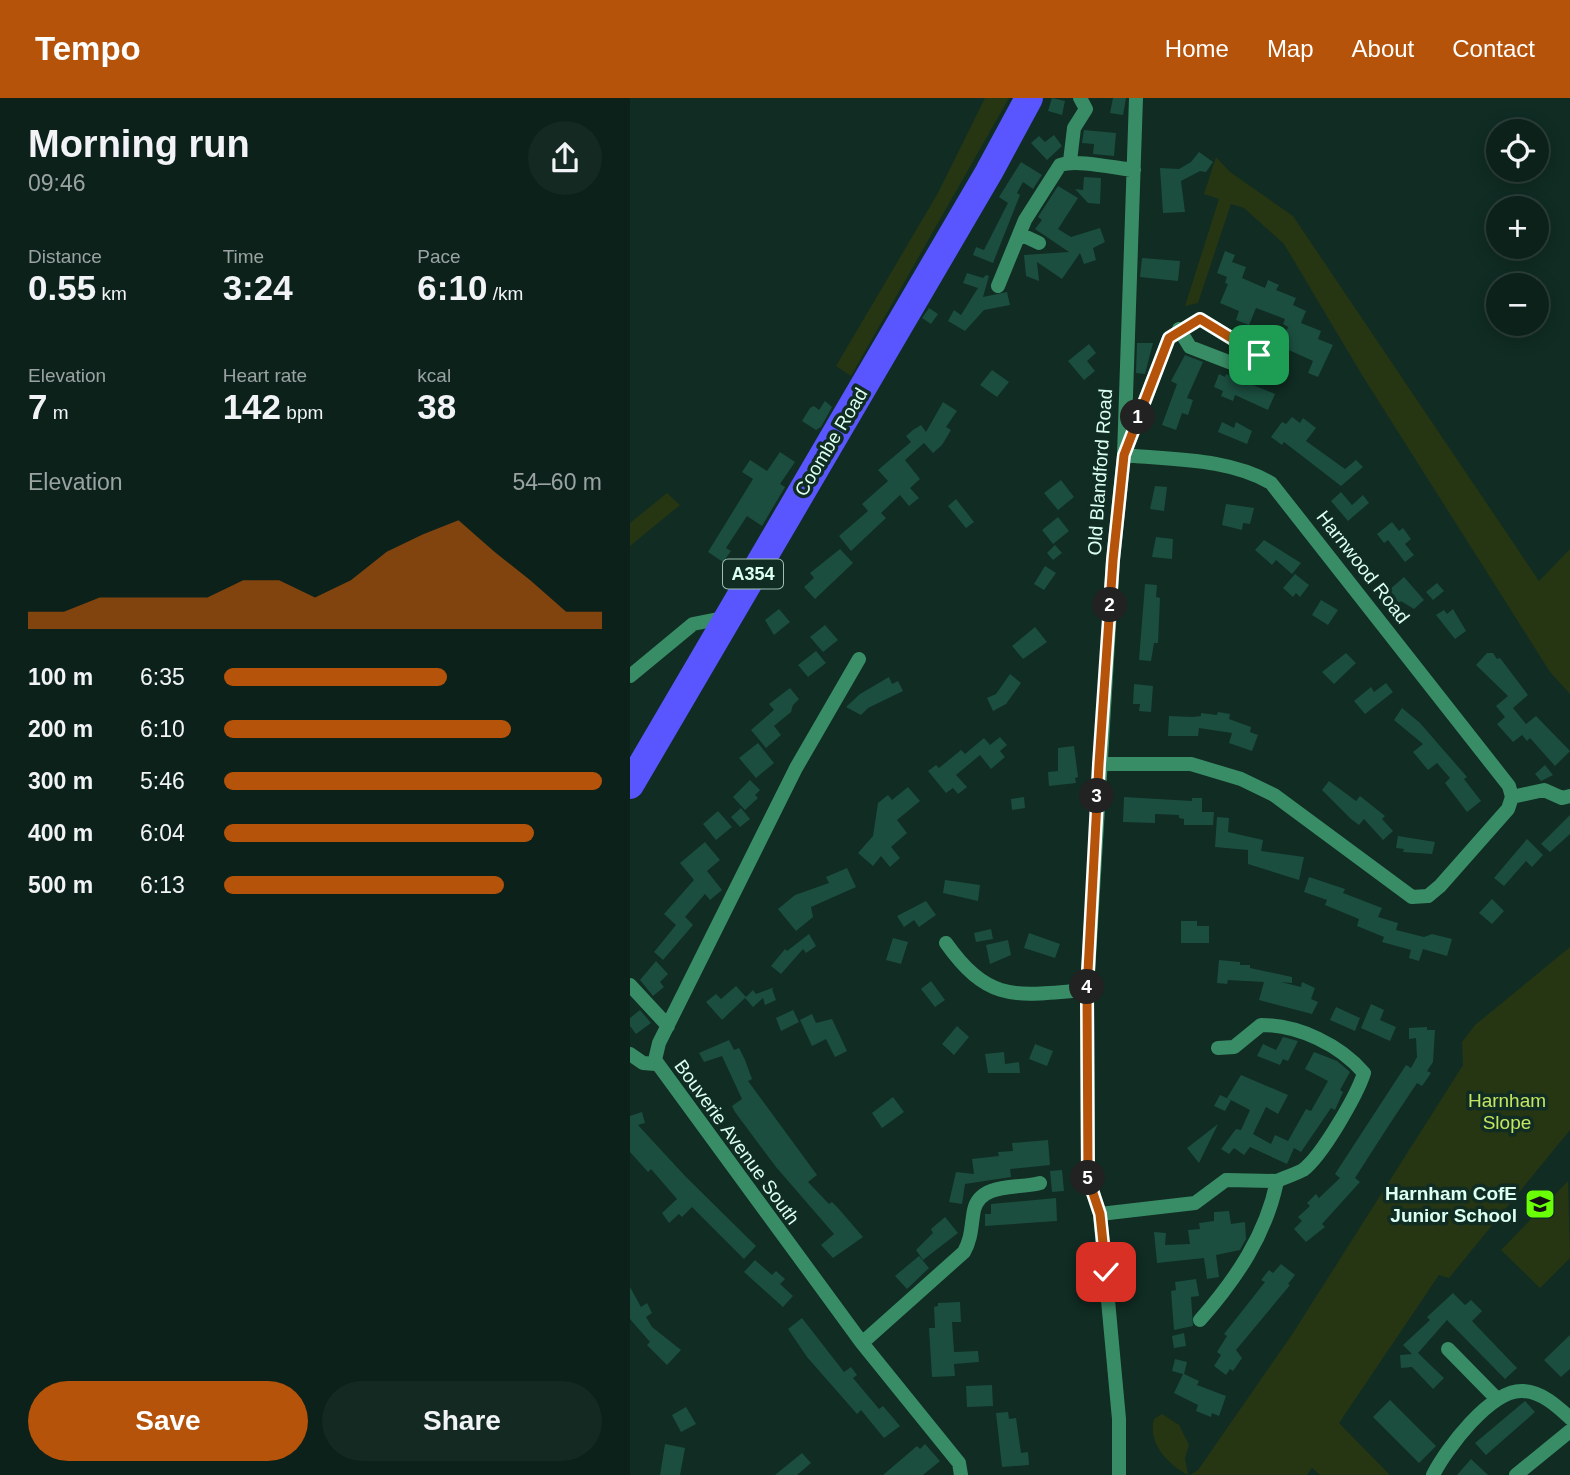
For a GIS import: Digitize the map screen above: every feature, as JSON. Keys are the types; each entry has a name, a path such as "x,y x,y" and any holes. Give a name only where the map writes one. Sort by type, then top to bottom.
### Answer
{"highway":[{"name":"Coombe Road","path":"630,785 977,193 1029,98"}],"street":[{"name":"Old Blandford Road","path":"1119,1475 1119,1419 1100,1214 1088,1178 1087,990 1113,560 1124,455 1136,98"},
{"path":"1070,161 1074,128 1087,104"},
{"path":"998,286 1025,220 1060,165 1070,161 1133,170"},
{"path":"1020,234 1039,243"},
{"path":"1124,455 1169,338 1179,330 1200,319 1259,355"},
{"path":"1179,330 1190,347 1259,374"},
{"name":"Harnwood Road","path":"1124,455 1224,465 1271,483 1508,786 1512,797"},
{"path":"630,676 693,624 728,617"},
{"name":"Bouverie Avenue South","path":"859,659 796,768 657,1049 656,1064 862,1343 962,1472"},
{"path":"1099,764 1191,764 1241,779 1280,799 1412,897 1428,896 1440,886 1508,809 1512,797 1544,790 1562,798 1570,796"},
{"path":"946,943 967,972 1001,991 1023,994 1087,990"},
{"path":"630,985 668,1026"},
{"path":"1100,1214 1195,1203 1226,1180 1277,1181 1303,1170 1328,1141 1342,1112 1356,1097 1364,1073 1350,1056 1282,1025 1261,1025 1234,1048 1218,1048"},
{"path":"630,1054 643,1063 656,1064"},
{"path":"1200,1320 1235,1278 1254,1246 1271,1210 1277,1181"},
{"path":"862,1343 964,1252 970,1240 974,1210 980,1198 991,1191 1040,1183"},
{"path":"1448,1349 1497,1399"},
{"path":"1433,1475 1451,1445 1497,1399 1515,1391 1527,1391 1546,1399 1570,1418"},
{"path":"1516,1475 1570,1431"}],"green space":[{"path":"985,98 1009,98 851,376 836,366 938,193"},
{"path":"1216,157 1230,172 1293,216 1539,581 1570,549 1570,694 1550,672 1362,375 1284,244 1244,208 1231,204 1198,303 1185,306 1219,199 1204,194"},
{"path":"667,493 680,505 630,546 630,523"},
{"name":"Harnham Slope","path":"1570,947 1570,1130 1449,1278 1439,1275 1339,1423 1390,1475 1320,1475 1312,1468 1307,1475 1190,1475 1198,1470 1293,1333 1463,1065 1462,1042 1475,1025"},
{"path":"1568,1181 1570,1258 1540,1288 1501,1250"},
{"path":"1162,1414 1179,1425 1189,1445 1185,1458 1188,1475 1173,1465 1156,1444 1154,1419"}],"building":[{"path":"1052,98 1065,101 1062,115 1048,111"},
{"path":"1113,98 1126,98 1123,115 1110,113"},
{"path":"1084,130 1116,133 1114,156 1093,154 1094,144 1082,143"},
{"path":"1054,135 1062,146 1047,160 1031,143 1039,136 1045,142"},
{"path":"1199,152 1213,162 1206,172 1200,171 1181,181 1185,212 1163,213 1160,168 1179,169 1191,162"},
{"path":"1021,162 1042,175 1033,189 1023,182 993,263 973,255 976,247 984,250 1008,203 999,197"},
{"path":"1084,177 1101,178 1100,204 1088,203 1075,189 1083,190"},
{"path":"1058,186 1078,198 1058,229 1071,237 1100,228 1105,242 1093,248 1096,260 1084,264 1080,253 1062,279 1037,262 1039,281 1026,276 1024,255 1069,252 1035,229 1042,220 1038,217"},
{"path":"1225,251 1235,255 1232,262 1246,267 1242,278 1265,288 1268,280 1279,285 1276,290 1296,298 1293,305 1306,311 1301,323 1321,331 1318,339 1333,345 1318,377 1308,373 1313,361 1280,346 1288,327 1283,324 1285,319 1256,308 1249,325 1236,320 1239,311 1220,303 1228,284 1225,283 1227,277 1217,273"},
{"path":"1142,258 1180,261 1178,281 1140,277"},
{"path":"967,273 983,278 989,276 983,297 1007,292 1010,305 984,310 965,331 948,321 954,310 961,315 978,288 963,283"},
{"path":"929,308 938,314 931,324 922,318"},
{"path":"1137,343 1153,343 1145,374 1136,373"},
{"path":"1089,344 1096,353 1087,361 1095,371 1084,380 1068,361"},
{"path":"1185,355 1203,362 1187,398 1193,400 1188,415 1182,413 1176,430 1162,425 1177,384 1171,381"},
{"path":"992,370 1009,382 997,397 980,385"},
{"path":"1219,374 1225,377 1226,374 1275,394 1268,410 1235,395 1233,401 1221,396 1223,391 1214,387"},
{"path":"825,401 832,407 821,427 816,430 802,421 810,408 814,406 819,410"},
{"path":"943,402 957,411 946,427 951,430 942,445 933,453 924,443 905,460 920,479 910,488 919,498 909,506 900,495 881,513 886,518 851,551 839,536 868,511 862,504 888,481 878,470 911,442 906,436 913,430 921,425 926,432"},
{"path":"1292,417 1300,423 1303,418 1316,428 1306,441 1345,469 1356,460 1363,467 1341,486 1284,442 1282,445 1271,437 1282,422 1286,424"},
{"path":"1222,422 1234,428 1236,422 1252,431 1247,444 1218,432"},
{"path":"780,452 795,462 780,484 785,487 762,526 747,516 726,548 731,551 723,562 708,552 753,479 742,472 750,460 767,471"},
{"path":"1061,480 1074,497 1058,510 1044,493"},
{"path":"1155,486 1167,487 1164,511 1150,509"},
{"path":"1341,492 1352,505 1363,495 1369,503 1348,521 1331,501"},
{"path":"956,499 974,522 966,528 948,506"},
{"path":"1226,504 1254,508 1250,524 1243,523 1242,530 1222,525"},
{"path":"1058,517 1069,531 1053,544 1042,530"},
{"path":"1392,522 1399,531 1403,528 1411,539 1405,544 1414,555 1405,562 1388,540 1384,543 1377,534"},
{"path":"1156,537 1173,539 1172,559 1152,557"},
{"path":"1264,540 1301,563 1292,574 1276,560 1272,565 1255,550"},
{"path":"1055,545 1062,553 1053,560 1047,553"},
{"path":"840,549 853,563 815,599 804,587 814,578 810,573"},
{"path":"1045,566 1056,573 1044,590 1034,584"},
{"path":"1295,574 1309,585 1300,597 1296,593 1293,597 1283,588"},
{"path":"1404,577 1424,600 1414,609 1401,601 1399,603 1388,591"},
{"path":"1437,583 1444,591 1433,600 1426,592"},
{"path":"1145,584 1157,585 1156,597 1160,598 1158,643 1154,643 1151,661 1139,660"},
{"path":"1321,600 1338,610 1328,625 1312,615"},
{"path":"779,609 790,622 774,635 765,620"},
{"path":"1453,609 1466,631 1455,639 1436,615 1444,610 1447,614"},
{"path":"825,625 838,640 823,652 810,637"},
{"path":"1035,627 1047,642 1023,659 1012,646"},
{"path":"816,651 826,663 808,677 798,665"},
{"path":"1346,653 1356,663 1334,684 1322,672"},
{"path":"1487,653 1493,653 1497,659 1500,658 1528,695 1513,708 1526,724 1536,716 1570,751 1555,766 1530,738 1527,741 1522,735 1513,742 1497,724 1505,717 1496,706 1508,696 1476,665"},
{"path":"1010,674 1021,683 1006,704 993,711 987,698 996,694"},
{"path":"889,677 892,684 898,681 903,691 868,708 861,715 846,707 860,694"},
{"path":"1386,683 1393,692 1365,714 1354,701 1371,687 1374,692"},
{"path":"1134,684 1153,686 1151,712 1139,711 1140,704 1133,704"},
{"path":"790,688 799,699 791,712 774,726 781,735 766,748 751,730 774,710 769,704"},
{"path":"1402,708 1420,723 1467,777 1464,779 1481,801 1467,812 1445,783 1450,778 1437,763 1428,770 1413,752 1423,744 1394,720"},
{"path":"1218,712 1230,714 1229,719 1251,727 1250,732 1258,735 1252,751 1229,743 1232,733 1199,728 1198,736 1168,736 1169,716 1193,717 1201,716 1201,713 1217,715"},
{"path":"1000,737 1007,745 1000,751 1005,757 991,769 980,755 956,775 967,787 958,794 953,788 946,793 928,771 936,765 939,768 961,750 965,754 984,738 990,745"},
{"path":"758,743 774,763 756,778 739,758"},
{"path":"1074,746 1078,777 1075,778 1076,783 1049,786 1048,772 1058,771 1058,748"},
{"path":"1545,765 1553,775 1541,781 1535,774"},
{"path":"750,780 760,790 755,795 758,798 745,810 733,797"},
{"path":"1329,781 1356,801 1360,796 1385,816 1382,819 1393,831 1383,840 1364,819 1359,825 1351,819 1322,790"},
{"path":"908,787 920,801 897,820 907,833 891,847 900,858 890,867 881,856 873,866 858,853 873,836 878,803 888,795 892,800"},
{"path":"1024,797 1025,808 1012,810 1011,799"},
{"path":"1124,797 1192,801 1192,798 1202,798 1202,812 1214,812 1213,825 1184,825 1184,819 1179,818 1179,815 1155,814 1155,823 1123,822"},
{"path":"741,808 750,819 740,827 731,817"},
{"path":"718,811 732,827 716,840 703,824"},
{"path":"1570,815 1570,834 1550,852 1541,844"},
{"path":"1217,817 1229,818 1228,832 1263,840 1261,851 1304,857 1299,880 1248,864 1248,850 1215,847"},
{"path":"1398,836 1435,842 1432,854 1403,852 1404,849 1396,848"},
{"path":"1527,839 1543,855 1532,867 1526,861 1504,886 1494,878"},
{"path":"705,842 720,860 707,871 722,890 710,900 705,894 685,917 693,925 663,960 654,952 676,925 664,914 694,880 680,863"},
{"path":"847,868 856,887 811,907 813,917 796,931 778,909 795,895 829,883 826,877"},
{"path":"1309,877 1345,889 1343,893 1382,908 1378,917 1398,923 1396,930 1424,937 1432,934 1452,939 1447,956 1423,949 1419,961 1409,958 1411,950 1382,942 1384,937 1357,926 1359,919 1325,905 1327,900 1304,892"},
{"path":"945,880 980,885 978,901 943,893"},
{"path":"1492,899 1504,911 1492,924 1479,913"},
{"path":"926,901 936,915 919,927 914,920 904,927 897,916"},
{"path":"1181,921 1197,921 1197,926 1209,926 1209,943 1181,943"},
{"path":"991,929 993,939 976,942 974,933"},
{"path":"1029,933 1060,944 1055,958 1024,948"},
{"path":"809,934 816,946 806,953 803,949 781,974 771,966 785,949 787,951"},
{"path":"893,938 908,942 901,964 886,960"},
{"path":"1008,940 1011,955 990,964 986,945"},
{"path":"1219,960 1240,962 1240,965 1250,965 1250,968 1292,977 1292,983 1281,982 1301,987 1302,982 1315,988 1311,999 1318,1002 1312,1014 1259,1000 1264,982 1228,980 1227,984 1217,983"},
{"path":"656,961 668,974 660,982 664,987 653,996 640,980"},
{"path":"931,981 945,1000 935,1007 921,989"},
{"path":"736,986 746,997 753,990 756,994 775,987 772,989 776,1000 765,1005 763,998 753,1007 745,998 722,1020 706,1002 716,994 721,999"},
{"path":"1371,1004 1384,1010 1380,1020 1396,1027 1390,1041 1361,1028"},
{"path":"1336,1007 1360,1018 1355,1031 1330,1020"},
{"path":"640,1010 651,1023 636,1034 630,1026 630,1018"},
{"path":"793,1010 799,1022 781,1031 776,1018"},
{"path":"812,1014 816,1023 832,1019 847,1051 835,1057 826,1039 812,1046 800,1020"},
{"path":"957,1026 969,1037 954,1055 942,1044"},
{"path":"1427,1027 1427,1030 1435,1030 1433,1062 1427,1071 1431,1073 1422,1086 1417,1083 1389,1125 1355,1178 1360,1182 1322,1224 1325,1227 1306,1242 1294,1229 1302,1221 1298,1217 1310,1206 1307,1203 1316,1194 1319,1198 1340,1178 1335,1174 1406,1065 1411,1068 1417,1057 1416,1038 1409,1039 1409,1028"},
{"path":"1283,1037 1298,1041 1288,1061 1283,1059 1280,1065 1257,1056 1263,1044 1276,1050"},
{"path":"729,1040 734,1050 739,1048 745,1060 752,1079 748,1081 817,1175 808,1182 829,1204 832,1202 863,1237 833,1258 821,1245 834,1234 776,1167 735,1112 732,1106 742,1099 722,1056 704,1062 699,1053"},
{"path":"1035,1044 1053,1051 1047,1066 1029,1059"},
{"path":"1004,1052 1005,1064 1019,1062 1020,1073 988,1073 985,1054"},
{"path":"1314,1052 1337,1061 1350,1072 1340,1090 1343,1092 1335,1110 1331,1108 1301,1152 1294,1148 1287,1164 1250,1147 1244,1155 1234,1148 1229,1154 1221,1149 1236,1129 1241,1130 1250,1110 1227,1098 1241,1075 1288,1095 1278,1114 1266,1107 1253,1134 1271,1144 1275,1135 1288,1141 1306,1109 1311,1111 1328,1081 1305,1069"},
{"path":"1220,1095 1231,1100 1225,1111 1214,1106"},
{"path":"893,1097 904,1112 882,1128 872,1113"},
{"path":"642,1112 645,1123 638,1125 756,1246 744,1259 692,1207 682,1217 679,1214 669,1223 662,1213 677,1199 651,1169 648,1172 630,1152 630,1116"},
{"path":"1218,1124 1199,1163 1187,1148"},
{"path":"1048,1140 1050,1165 1010,1169 1011,1177 965,1184 962,1204 949,1202 956,1172 974,1174 972,1159 999,1156 998,1152 1013,1151 1012,1143"},
{"path":"1062,1170 1064,1191 1052,1192 1050,1171"},
{"path":"1056,1198 1057,1221 985,1226 985,1214 991,1214 991,1204"},
{"path":"1229,1211 1231,1224 1245,1222 1246,1239 1240,1250 1216,1255 1219,1277 1207,1279 1204,1258 1157,1263 1154,1232 1166,1233 1165,1245 1190,1244 1188,1230 1200,1229 1199,1223 1214,1221 1214,1212"},
{"path":"945,1217 958,1233 923,1260 916,1250 933,1233 931,1229"},
{"path":"919,1256 929,1268 907,1289 895,1276"},
{"path":"755,1260 772,1275 776,1271 785,1279 780,1284 793,1296 783,1307 744,1272"},
{"path":"1281,1264 1295,1275 1288,1284 1290,1285 1236,1350 1242,1358 1233,1371 1230,1369 1226,1375 1214,1366 1221,1355 1217,1352 1227,1336 1224,1334 1265,1282 1261,1280 1269,1270 1273,1273"},
{"path":"1196,1279 1199,1296 1191,1297 1193,1326 1174,1330 1171,1291 1176,1290 1175,1282"},
{"path":"630,1287 641,1307 647,1303 652,1313 646,1317 652,1327 681,1350 667,1365 647,1345 650,1342 630,1319"},
{"path":"1453,1293 1465,1305 1471,1300 1482,1311 1472,1321 1517,1368 1505,1379 1447,1320 1418,1353 1444,1378 1433,1389 1412,1367 1401,1368 1400,1355 1412,1354 1403,1345 1430,1320 1427,1317"},
{"path":"960,1302 961,1322 952,1322 954,1352 978,1351 979,1362 954,1364 955,1376 932,1377 929,1328 935,1328 934,1307 938,1306 938,1303"},
{"path":"802,1318 844,1372 851,1367 857,1375 853,1378 879,1409 883,1406 900,1426 884,1438 861,1410 857,1414 807,1357 788,1329"},
{"path":"1184,1333 1186,1346 1174,1348 1172,1336"},
{"path":"1570,1335 1570,1369 1561,1377 1544,1360"},
{"path":"1175,1359 1187,1362 1184,1374 1199,1381 1197,1385 1226,1396 1219,1416 1212,1413 1211,1417 1196,1411 1198,1405 1174,1393 1183,1374 1172,1371"},
{"path":"992,1385 993,1406 967,1407 966,1386"},
{"path":"1390,1400 1436,1446 1419,1463 1373,1417"},
{"path":"1525,1401 1535,1412 1486,1455 1475,1443"},
{"path":"686,1407 696,1424 681,1432 672,1415"},
{"path":"1008,1412 1009,1419 1016,1418 1021,1453 1028,1452 1029,1465 1002,1467 996,1413"},
{"path":"665,1444 685,1448 680,1475 660,1475"},
{"path":"925,1444 940,1461 923,1475 883,1475 917,1446 920,1449"},
{"path":"802,1453 811,1463 797,1475 775,1475"},
{"path":"1471,1459 1488,1475 1457,1475"}],"place":[{"name":"Harnham CofE Junior School","path":"1540,1204"}],"route":[{"path":"1106,1272 1100,1214 1088,1178 1087,990 1113,560 1124,455 1169,338 1179,330 1200,319 1238,345 1259,355"}]}
